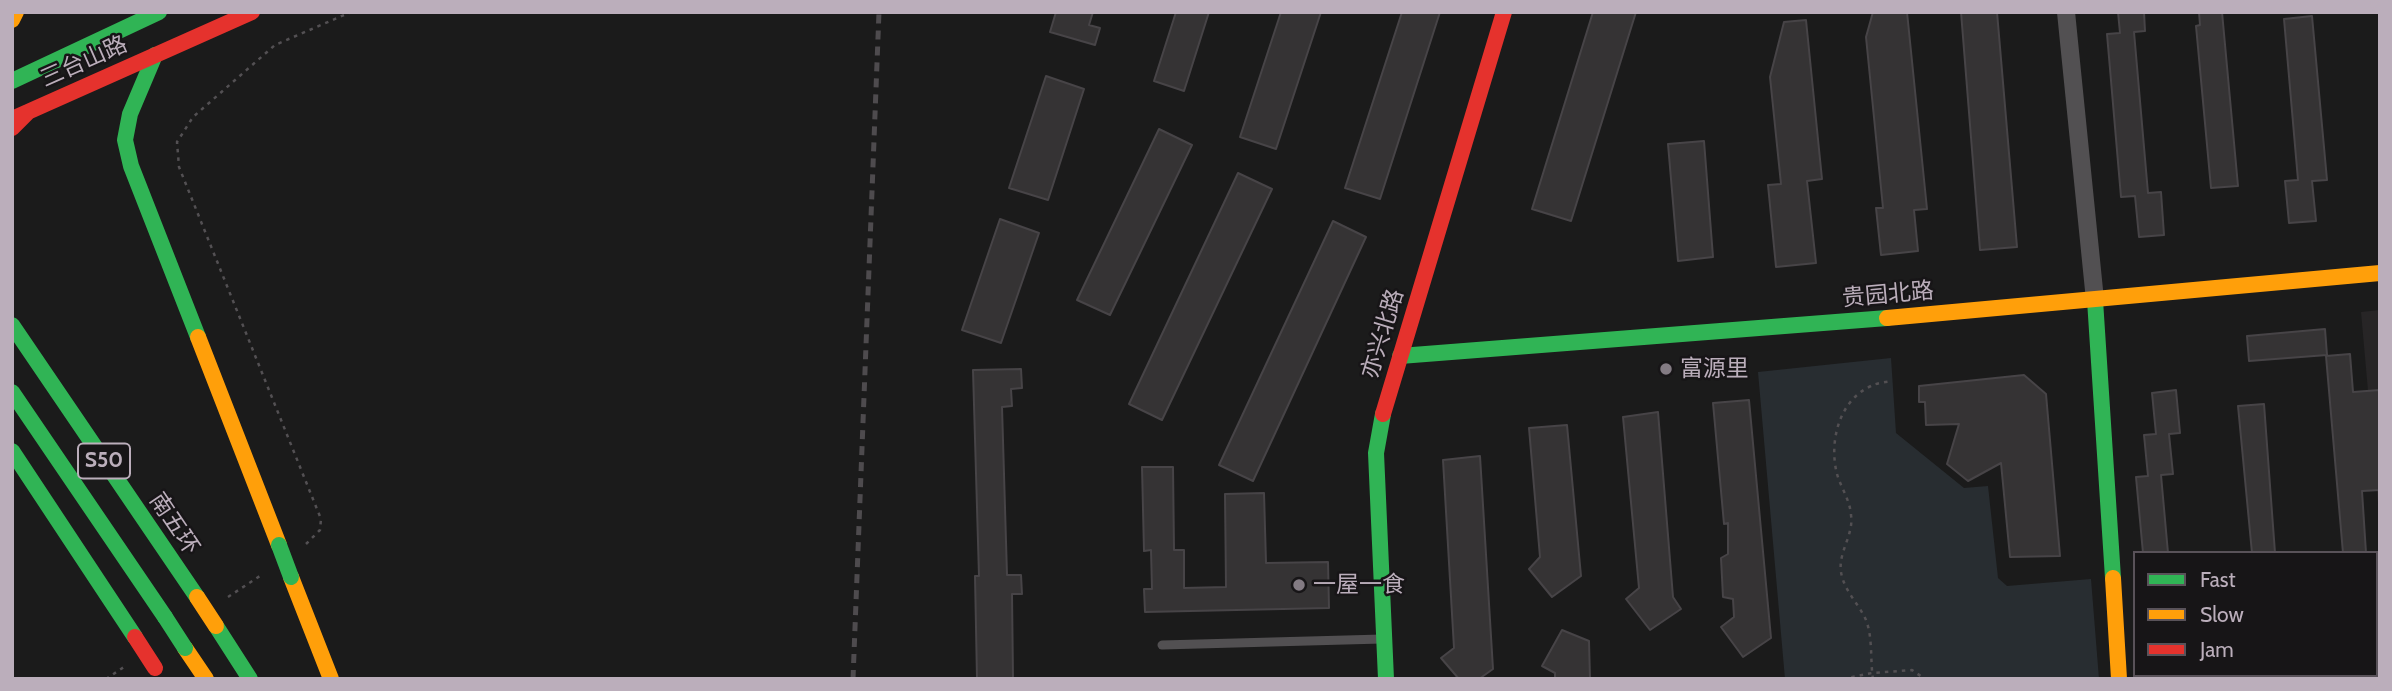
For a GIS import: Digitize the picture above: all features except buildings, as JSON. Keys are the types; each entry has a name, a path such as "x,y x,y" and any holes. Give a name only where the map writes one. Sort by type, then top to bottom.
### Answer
{"main road":[{"path":"12,20 16,12"},
{"name":"三台山路","path":"12,81 159,12"},
{"name":"三台山路","path":"12,119 252,12"},
{"name":"亦兴北路","path":"1386,679 1376,453 1383,414 1504,12"},
{"path":"155,55 130,114 125,140 131,166 331,679"},
{"path":"12,128 28,112"},
{"name":"贵园北路","path":"1400,356 1824,324 2380,273"},
{"path":"2095,300 2119,679"},
{"name":"南五环","path":"12,325 250,679"},
{"name":"S50","path":"12,392 206,679"},
{"path":"12,451 158,675"}],"street":[{"path":"2066,12 2095,300"}],"lane":[{"path":"1162,645 1384,639"}],"path":[{"path":"304,546 320,530 321,519 179,167 177,142 193,117 275,45 351,12"},
{"path":"1873,679 1870,637 1865,619 1854,603 1841,573 1841,555 1852,522 1850,506 1838,476 1833,439 1839,420 1860,393 1872,386 1892,381"},
{"path":"227,598 271,568"},
{"path":"106,679 128,664"},
{"path":"1843,679 1872,673 1912,670 1925,679"}],"shaded area":[{"path":"2380,310 2380,526 2361,312"},
{"path":"1891,358 1896,433 1964,488 1988,486 1998,578 2007,586 2091,579 2099,679 1785,679 1758,372"}],"railway":[{"path":"853,679 879,12"}],"traffic: fast":[{"path":"12,81 159,12"},
{"path":"155,55 130,114 125,140 131,166 198,337"},
{"path":"2095,300 2113,578"},
{"path":"1400,356 1887,318"},
{"path":"12,325 197,597"},
{"path":"12,392 165,617"},
{"path":"1383,414 1376,453 1386,679"},
{"path":"12,451 135,637"},
{"path":"279,545 291,577"},
{"path":"165,617 185,648"},
{"path":"216,626 250,679"}],"traffic: slow":[{"path":"12,20 16,12"},
{"path":"1887,318 2380,273"},
{"path":"198,337 279,545"},
{"path":"291,577 331,679"},
{"path":"2113,578 2119,679"},
{"path":"197,597 216,626"},
{"path":"185,648 206,679"}],"traffic: jam":[{"path":"12,119 252,12"},
{"path":"1383,414 1504,12"},
{"path":"12,128 28,112"},
{"path":"135,637 155,668"}],"place":[{"name":"富源里","path":"1666,369"},
{"name":"一屋一食","path":"1299,585"}]}
